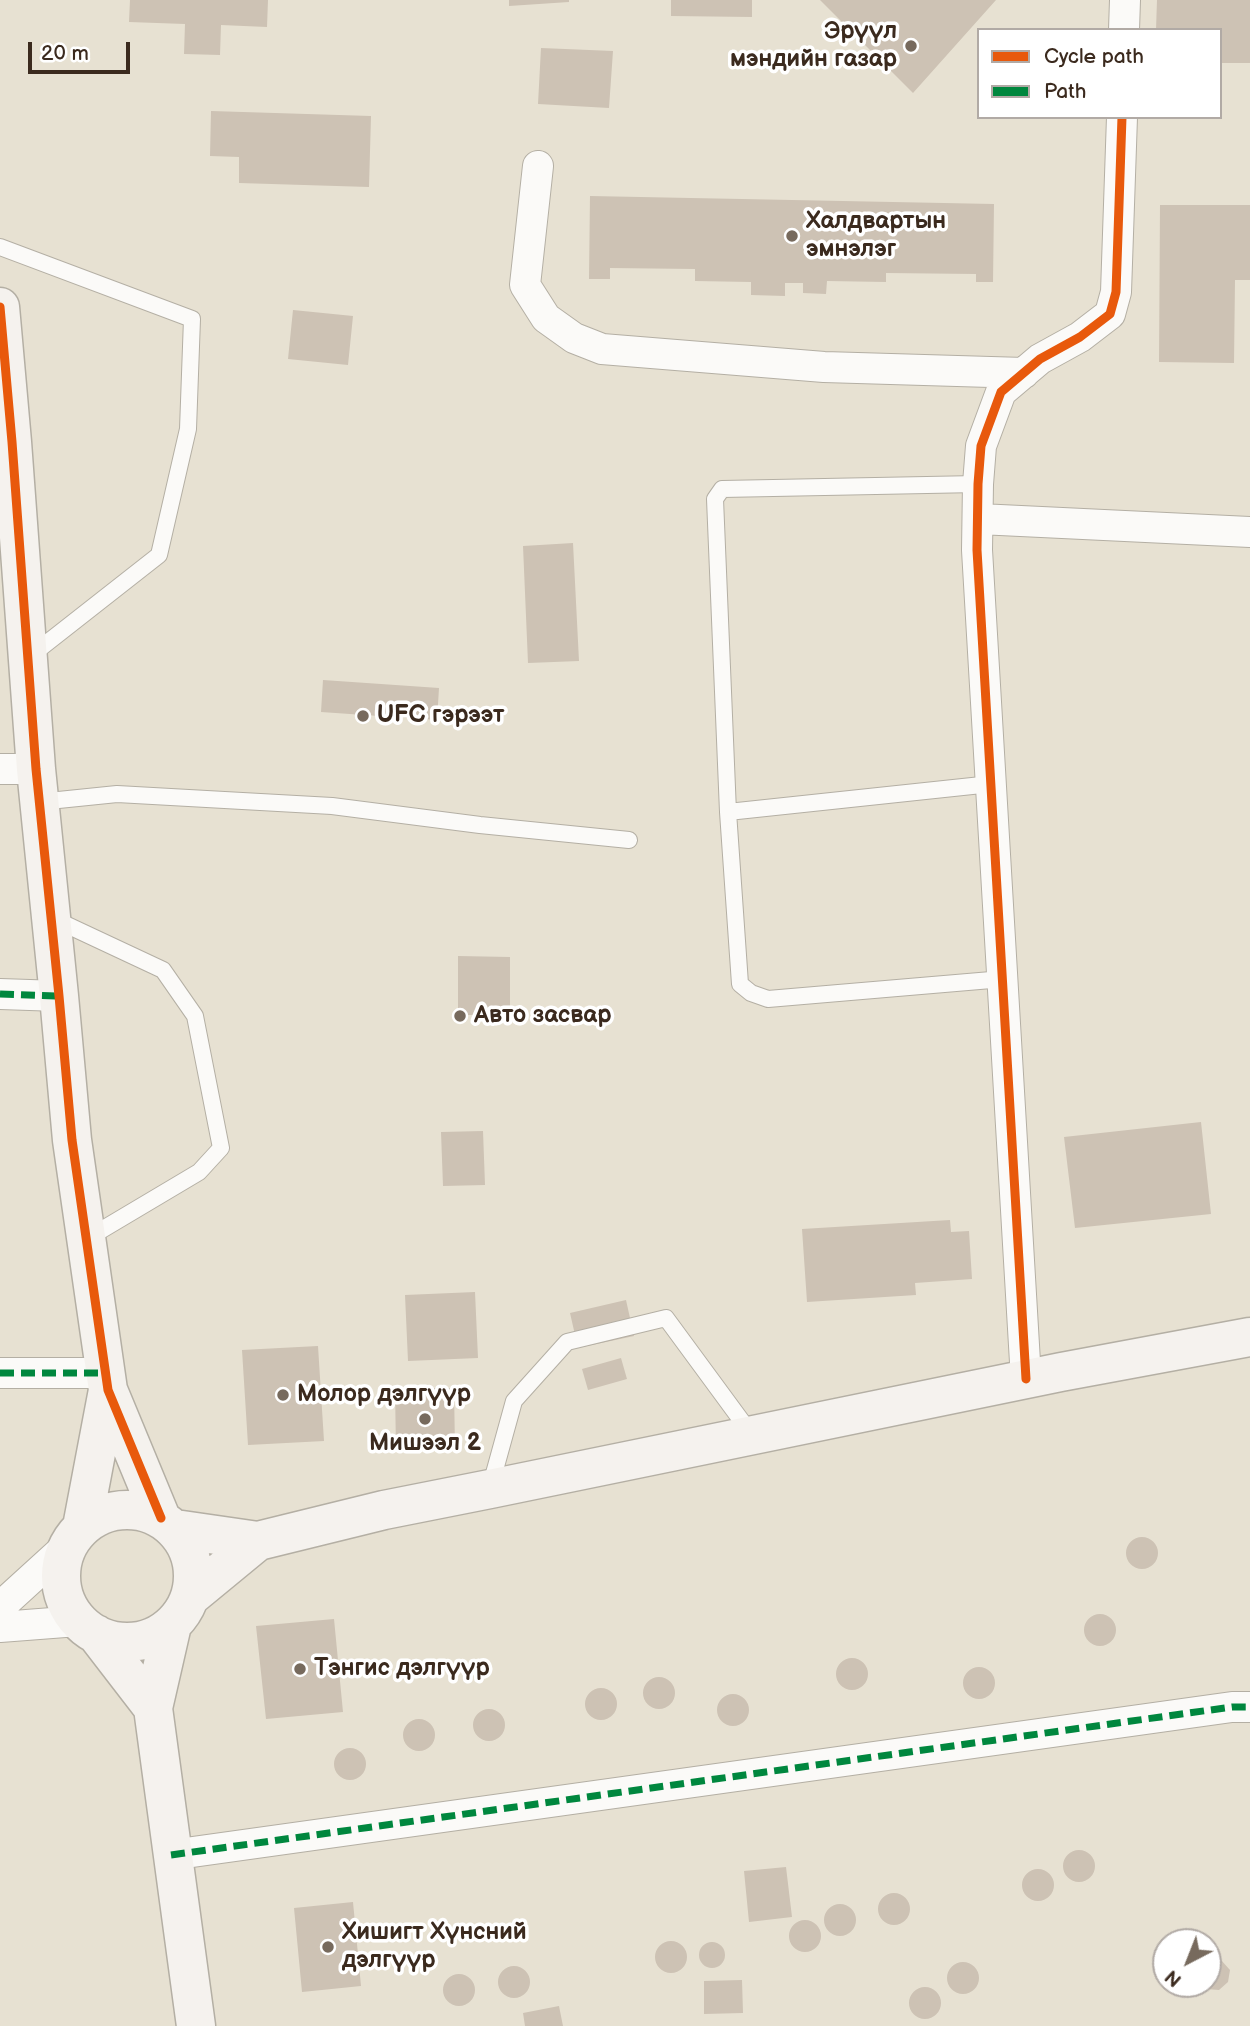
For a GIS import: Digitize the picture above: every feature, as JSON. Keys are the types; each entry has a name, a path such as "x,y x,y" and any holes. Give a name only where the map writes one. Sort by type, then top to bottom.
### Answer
{"street":[{"path":"1124,28 1125,0"},
{"path":"1026,1379 977,550 978,484 981,446 1001,392 1040,359 1080,337 1110,314 1116,292 1122,119"},
{"path":"538,166 525,285 546,318 574,338 602,349 810,366 1024,373"},
{"path":"0,307 27,658 25,780 51,918 72,1140 106,1381 168,1524 186,1544 194,1579 181,1611 153,1708 196,2026"},
{"path":"979,519 1250,532"},
{"path":"0,994 59,996"},
{"path":"0,1607 99,1515 120,1510 141,1510 168,1524 258,1541 384,1510 1026,1379 1250,1337"},
{"path":"0,1373 106,1381"},
{"path":"106,1381 75,1536 61,1564 61,1584 67,1604 153,1708"},
{"path":"0,1627 87,1628 115,1641 135,1642 155,1637 258,1541"},
{"path":"172,1855 1232,1707 1250,1707"}],"lane":[{"path":"0,247 192,319 188,429 159,555 27,658"},
{"path":"978,484 722,489 718,494 715,499 729,812 740,984 751,993 768,999 1003,979"},
{"path":"25,780 117,794 332,806 629,840"},
{"path":"729,812 991,784"},
{"path":"51,918 163,970 195,1016 221,1148 199,1172 86,1240"},
{"path":"490,1489 514,1401 567,1342 666,1318 752,1435"}],"building":[{"path":"130,0 268,0 267,27 221,25 220,55 184,54 185,24 129,22"},
{"path":"509,0 569,0 569,2 509,6"},
{"path":"671,0 752,0 752,17 671,16"},
{"name":"Эрүүл мэндийн газар","path":"820,0 996,0 913,93"},
{"path":"1157,0 1250,0 1250,63 1222,63 1222,28 1156,28"},
{"path":"541,48 613,51 609,108 538,104"},
{"path":"211,111 371,116 369,187 239,183 239,157 210,156"},
{"name":"Халдвартын эмнэлэг","path":"590,196 994,204 993,282 976,282 976,274 886,273 886,282 827,281 826,294 803,293 803,283 785,283 785,296 751,295 751,282 695,281 695,269 610,268 610,279 589,279"},
{"path":"1160,205 1250,205 1250,280 1235,280 1234,363 1159,362"},
{"path":"293,310 353,316 348,365 288,359"},
{"path":"573,543 579,661 528,663 523,546"},
{"path":"323,680 439,688 437,720 321,712"},
{"path":"458,956 510,957 510,1015 458,1015"},
{"path":"1201,1122 1211,1214 1075,1228 1064,1137"},
{"path":"483,1131 485,1185 443,1186 441,1132"},
{"path":"950,1220 951,1232 969,1231 972,1279 915,1283 916,1295 807,1302 802,1229"},
{"path":"475,1292 478,1358 408,1361 405,1295"},
{"path":"626,1300 634,1336 578,1348 570,1313"},
{"name":"Молор дэлгүүр","path":"318,1346 324,1441 248,1445 242,1350"},
{"path":"621,1358 627,1379 588,1390 582,1369"},
{"name":"Мишээл 2","path":"395,1388 454,1388 455,1450 396,1451"},
{"path":"1142,1537 1153,1542 1158,1553 1153,1564 1142,1569 1131,1564 1126,1553 1131,1542"},
{"path":"1100,1614 1111,1619 1116,1630 1111,1641 1100,1646 1089,1641 1084,1630 1089,1619"},
{"name":"Тэнгис дэлгүүр","path":"334,1619 343,1712 266,1719 256,1626"},
{"path":"852,1658 863,1663 868,1674 863,1685 852,1690 841,1685 836,1674 841,1663"},
{"path":"979,1667 990,1672 995,1683 990,1694 979,1699 968,1694 963,1683 968,1672"},
{"path":"659,1677 670,1682 675,1693 670,1704 659,1709 648,1704 643,1693 648,1682"},
{"path":"601,1688 612,1693 617,1704 612,1715 601,1720 590,1715 585,1704 590,1693"},
{"path":"733,1694 744,1699 749,1710 744,1721 733,1726 722,1721 717,1710 722,1699"},
{"path":"489,1709 500,1714 505,1725 500,1736 489,1741 478,1736 473,1725 478,1714"},
{"path":"419,1719 430,1724 435,1735 430,1746 419,1751 408,1746 403,1735 408,1724"},
{"path":"350,1748 361,1753 366,1764 361,1775 350,1780 339,1775 334,1764 339,1753"},
{"path":"1079,1850 1090,1855 1095,1866 1090,1877 1079,1882 1068,1877 1063,1866 1068,1855"},
{"path":"786,1867 792,1917 749,1922 744,1871"},
{"path":"1038,1869 1049,1874 1054,1885 1049,1896 1038,1901 1027,1896 1022,1885 1027,1874"},
{"path":"894,1893 905,1898 910,1909 905,1920 894,1925 883,1920 878,1909 883,1898"},
{"name":"Хишигт Хүнсний дэлгүүр","path":"353,1902 361,1986 302,1992 294,1908"},
{"path":"840,1904 851,1909 856,1920 851,1931 840,1936 829,1931 824,1920 829,1909"},
{"path":"805,1920 816,1925 821,1936 816,1947 805,1952 794,1947 789,1936 794,1925"},
{"path":"671,1941 682,1946 687,1957 682,1968 671,1973 660,1968 655,1957 660,1946"},
{"path":"712,1942 721,1946 725,1955 721,1964 712,1968 703,1964 699,1955 703,1946"},
{"path":"1222,1961 1230,1970 1228,1982 1222,1987"},
{"path":"963,1962 974,1967 979,1978 974,1989 963,1994 952,1989 947,1978 952,1967"},
{"path":"514,1966 525,1971 530,1982 525,1993 514,1998 503,1993 498,1982 503,1971"},
{"path":"459,1974 470,1979 475,1990 470,2001 459,2006 448,2001 443,1990 448,1979"},
{"path":"742,1980 743,2013 704,2014 704,1981"},
{"path":"925,1987 936,1992 941,2003 936,2014 925,2019 914,2014 909,2003 914,1992"},
{"path":"559,2006 563,2026 525,2026 523,2013"}],"marked path":[{"path":"0,994 59,996"},
{"path":"0,1373 105,1373"},
{"path":"171,1855 1232,1707 1250,1707"}],"cycle path":[{"path":"1026,1379 977,550 978,484 981,446 1001,392 1040,359 1080,337 1110,314 1116,292 1122,119"},
{"path":"0,307 36,769 72,1140 108,1390 161,1518"}],"place":[{"name":"Эрүүл мэндийн газар","path":"911,46"},
{"name":"Халдвартын эмнэлэг","path":"792,236"},
{"name":"UFC гэрээт","path":"363,716"},
{"name":"Авто засвар","path":"460,1016"},
{"name":"Молор дэлгүүр","path":"283,1395"},
{"name":"Мишээл 2","path":"425,1419"},
{"name":"Тэнгис дэлгүүр","path":"300,1669"},
{"name":"Хишигт Хүнсний дэлгүүр","path":"328,1947"}]}
